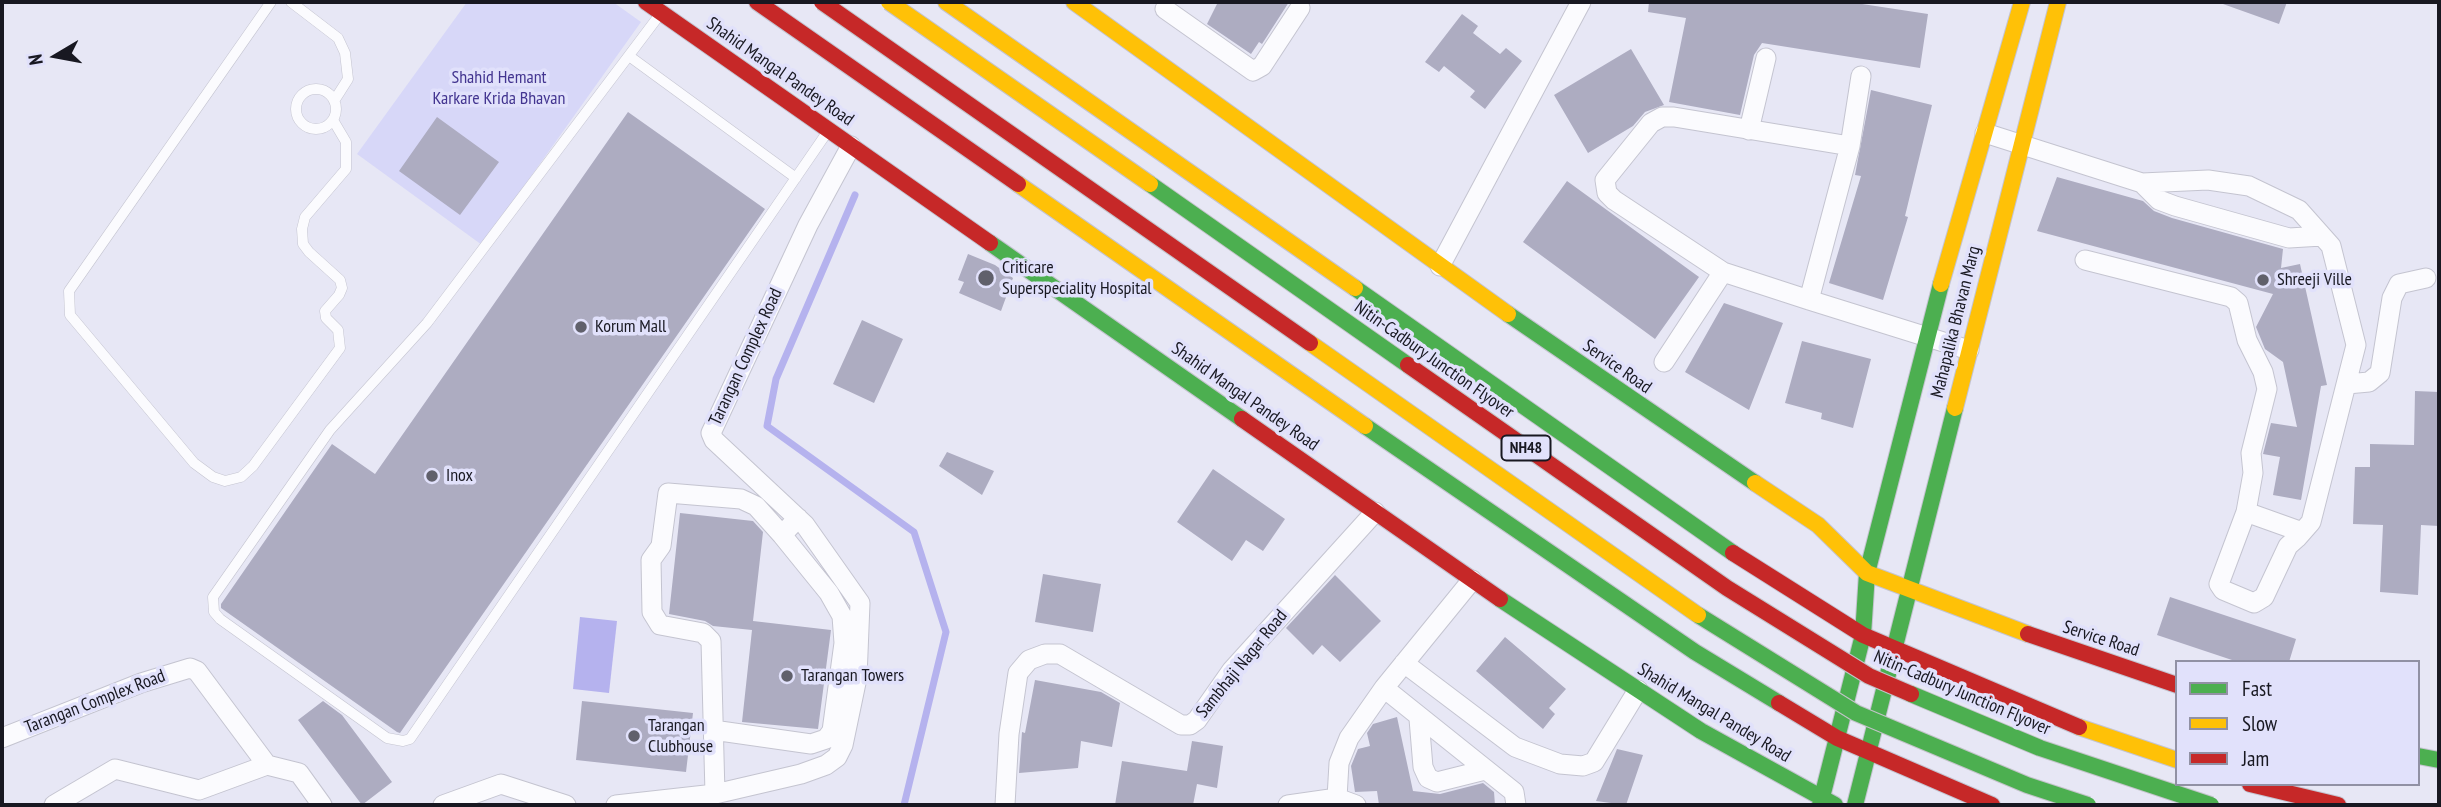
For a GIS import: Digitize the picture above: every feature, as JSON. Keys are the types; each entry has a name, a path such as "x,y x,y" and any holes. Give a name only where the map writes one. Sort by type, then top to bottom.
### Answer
{"main road":[{"name":"Shahid Mangal Pandey Road","path":"646,2 830,128 1472,580 1701,731 1825,803"},
{"path":"757,2 1427,469 1732,674 1837,738 1992,805"},
{"name":"NH48","path":"822,2 1710,623 1856,713 2027,785 2088,805"},
{"name":"Nitin-Cadbury Junction Flyover","path":"889,2 1727,588 1868,676 2040,748 2211,805"},
{"path":"946,2 1742,559 1863,635 1892,651 2051,718 2175,759"},
{"name":"Service Road","path":"1074,2 1440,267 1639,406 1818,525 1867,573 1990,622 2175,684"},
{"name":"Mahapalika Bhavan Marg","path":"1855,805 2019,144 2025,56 2022,2"},
{"name":"Mahapalika Bhavan Marg","path":"1825,803 1837,738 1863,635 1867,573 1957,221 1985,133 2025,56 2058,2"},
{"path":"1732,674 1765,667 1786,647 1791,590"},
{"path":"2420,756 2439,760"},
{"path":"2258,786 2338,805"}],"street":[{"path":"1440,267 1581,2"},
{"path":"1165,9 1253,71 1262,66 1300,8"},
{"path":"1749,130 1766,58"},
{"path":"1809,300 1850,146 1861,76"},
{"path":"1850,146 1661,117 1650,123 1605,180 1607,193 1723,272 1969,350"},
{"path":"1985,133 2142,183 2208,180 2249,186 2300,209 2331,246 2356,345 2311,522 2288,546 2264,597 2254,603 2223,590 2219,584 2246,512 2253,473 2251,453 2267,389 2263,372 2247,340 2238,303 2231,297 2085,260"},
{"name":"Tarangan Complex Road","path":"616,805 715,793 814,770 836,757 843,745 857,678 860,603 836,566 798,518 714,440 711,433 808,225 852,146"},
{"path":"2142,183 2159,200 2175,206 2289,238 2322,236"},
{"path":"1664,362 1723,272"},
{"path":"2347,384 2369,382 2380,373 2392,298 2399,284 2426,278"},
{"path":"713,730 811,744 826,739 832,731 844,643 842,616 829,593 756,506 741,499 668,493 661,546 651,560 652,616 660,625 703,633 711,641 713,730 715,793"},
{"name":"Sambhaji Nagar Road","path":"1005,805 1018,673 1029,660 1045,654 1060,654 1181,725 1190,725 1197,720 1232,670 1375,512"},
{"path":"2246,512 2302,532"},
{"path":"782,535 798,518"},
{"path":"1337,798 1339,763 1349,738 1384,688 1472,580"},
{"path":"1404,663 1516,747 1560,764 1583,766 1594,762 1638,690"},
{"name":"Tarangan Complex Road","path":"2,738 141,683 190,668 197,671 267,765"},
{"path":"1384,688 1419,719 1514,792 1516,805"},
{"path":"1419,719 1423,767 1428,778 1437,782 1485,770"},
{"path":"54,805 115,769 199,790 267,765 299,773 322,805"},
{"path":"443,805 501,784 566,805"},
{"path":"1288,805 1337,798 1356,805"}],"lane":[{"path":"271,2 69,290 70,315 194,463 213,477 226,481 241,477 253,466 340,348 338,330 326,318 325,311 339,295 342,288 340,280 309,252 303,243 302,229 305,217 346,169 346,142 333,120 334,101 348,79 345,53 338,38 291,2"},
{"path":"662,13 427,323 330,429 213,597 214,612 220,620 387,738 403,741 410,739 830,128"},
{"path":"629,56 796,178"},
{"path":"333,120 324,128 306,126 298,117 297,104 311,90 324,91 334,101"}],"green space":[{"name":"Shahid Hemant Karkare Krida Bhavan","path":"467,2 613,2 641,22 482,245 357,154"}],"water":[{"path":"580,617 617,621 609,693 573,689"}],"building":[{"path":"1218,2 1289,2 1262,44 1259,42 1251,54 1207,24"},
{"path":"1649,2 1849,2 1928,14 1920,68 1762,43 1754,55 1740,115 1669,102 1686,18 1648,12"},
{"path":"2287,2 2279,24 2223,4"},
{"path":"1462,14 1478,26 1473,33 1500,54 1506,48 1522,61 1485,109 1470,97 1475,91 1444,66 1439,72 1425,62"},
{"path":"1631,49 1664,105 1645,112 1633,126 1588,153 1554,95"},
{"path":"1871,90 1932,105 1905,216 1908,217 1883,300 1829,283 1861,176 1855,175"},
{"name":"Korum Mall","path":"628,112 765,209 400,733 397,732 221,608 221,604 332,444 375,474"},
{"path":"437,117 499,162 460,215 399,171"},
{"name":"Shreeji Ville","path":"2057,177 2143,201 2154,211 2172,218 2283,249 2281,268 2300,264 2327,385 2321,386 2301,500 2273,495 2280,457 2263,454 2271,423 2297,427 2283,362 2265,349 2256,327 2273,294 2037,231"},
{"path":"1567,181 1699,277 1655,339 1523,242"},
{"path":"968,254 995,265 1013,278 1001,311 959,293 964,282 958,280"},
{"path":"1724,303 1783,323 1749,410 1685,372"},
{"path":"862,320 903,339 874,403 833,384"},
{"path":"1802,341 1871,359 1853,428 1821,419 1822,413 1785,403"},
{"path":"2415,391 2439,392 2439,526 2421,525 2418,595 2380,592 2383,525 2353,524 2355,467 2370,467 2370,444 2414,445"},
{"path":"947,452 994,471 982,495 939,466"},
{"path":"1213,469 1285,519 1263,551 1246,540 1232,561 1177,522"},
{"path":"680,513 753,521 763,532 753,621 831,630 818,729 742,722 752,630 713,626 705,621 669,614"},
{"path":"1043,574 1101,584 1093,632 1035,622"},
{"path":"1335,575 1381,621 1340,662 1322,645 1313,655 1286,628"},
{"path":"2170,597 2296,639 2290,660 2232,660 2157,635"},
{"path":"1505,637 1566,689 1549,708 1555,714 1543,729 1476,671"},
{"path":"1035,680 1101,692 1120,703 1112,747 1081,741 1078,768 1019,773 1022,732 1025,733"},
{"path":"323,701 342,715 392,782 362,805 298,720"},
{"name":"Tarangan Clubhouse","path":"582,701 693,713 686,772 576,760"},
{"path":"1397,717 1413,791 1440,794 1483,783 1494,792 1495,805 1379,805 1377,791 1355,792 1351,766 1358,749 1370,746 1367,733 1373,724"},
{"path":"1192,741 1223,746 1217,788 1197,784 1193,805 1115,805 1122,761 1187,771"},
{"path":"1617,749 1643,755 1626,805 1596,801"}],"waterway":[{"path":"855,195 776,379 767,426 914,532 946,632 904,805"}],"traffic: fast":[{"path":"1150,184 1408,365"},
{"path":"990,243 1242,419"},
{"path":"1820,805 1863,635 1867,573 1941,284"},
{"path":"1355,288 1733,553"},
{"path":"1508,314 1755,483"},
{"path":"1855,805 1955,408"},
{"path":"1365,426 1695,652 1779,703"},
{"path":"1500,599 1701,731 1835,805"},
{"path":"1698,615 1856,713 2027,785 2088,805"},
{"path":"1911,694 2040,748 2211,805"},
{"path":"2420,756 2439,760"}],"traffic: slow":[{"path":"889,2 1150,184"},
{"path":"946,2 1355,288"},
{"path":"1074,2 1508,314"},
{"path":"1941,284 2022,2"},
{"path":"1955,408 2058,2"},
{"path":"1018,184 1365,426"},
{"path":"1310,343 1698,615"},
{"path":"1755,483 1818,525 1867,573 2028,634"},
{"path":"2079,727 2175,759"}],"traffic: jam":[{"path":"646,2 990,243"},
{"path":"757,2 1018,184"},
{"path":"822,2 1310,343"},
{"path":"1408,365 1727,588 1869,676 1911,694"},
{"path":"1242,419 1500,599"},
{"path":"1733,553 1863,635 2079,727"},
{"path":"2028,634 2175,684"},
{"path":"1779,703 1837,738 1992,805"},
{"path":"2258,786 2338,805"}],"place":[{"name":"Criticare Superspeciality Hospital","path":"986,278"},
{"name":"Shreeji Ville","path":"2263,280"},
{"name":"Korum Mall","path":"581,327"},
{"name":"Inox","path":"432,476"},
{"name":"Tarangan Towers","path":"787,676"},
{"name":"Tarangan Clubhouse","path":"634,736"}]}
